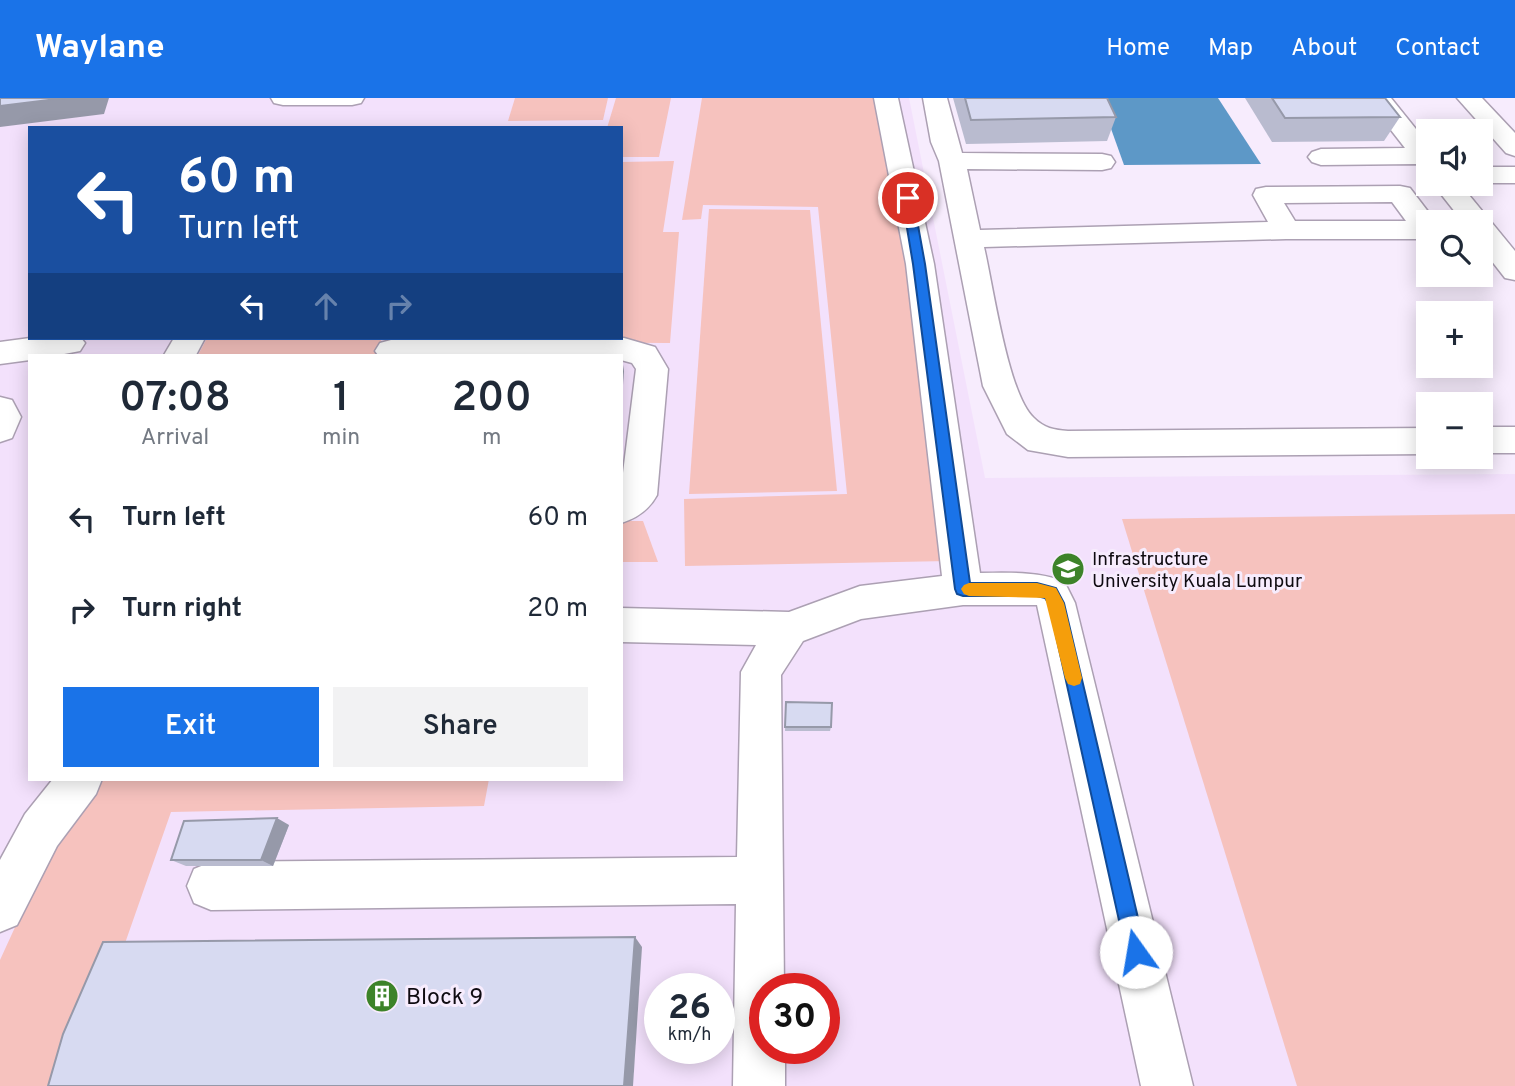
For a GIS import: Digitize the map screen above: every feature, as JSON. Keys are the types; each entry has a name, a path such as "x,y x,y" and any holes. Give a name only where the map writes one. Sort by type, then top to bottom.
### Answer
{"street":[{"path":"281,105 352,98"},
{"path":"886,98 919,264 963,589"},
{"path":"935,98 944,142 952,161 999,386 1019,425 1040,441 1068,444 1416,441"},
{"path":"1378,98 1416,141"},
{"path":"1446,98 1464,119"},
{"path":"1469,98 1515,148"},
{"path":"1321,157 1416,150"},
{"path":"1493,153 1514,176"},
{"path":"952,161 1102,162"},
{"path":"1493,175 1514,176"},
{"path":"1286,230 1266,195 1401,194 1416,215"},
{"path":"1456,196 1467,210"},
{"path":"968,239 1286,230 1416,230"},
{"path":"1493,243 1515,271"},
{"path":"0,354 69,343"},
{"path":"392,348 624,349 644,355 652,369 639,495 623,507"},
{"path":"0,409 4,417 0,429"},
{"path":"1493,440 1515,440"},
{"path":"623,625 789,629 860,603 963,589 1037,589 1051,593 1056,603 1167,1086"},
{"path":"759,1086 761,671 789,629"},
{"path":"0,908 41,830 78,781"},
{"path":"211,886 760,880"}],"shaded area":[{"name":"Infrastructure University Kuala Lumpur","path":"0,98 909,98 985,478 1515,474 1515,1086 0,1086"},
{"path":"515,98 608,98 603,120 508,121"},
{"path":"616,98 671,98 659,157 623,157 623,126 608,126"},
{"path":"702,98 878,98 909,261 949,561 685,566 684,499 847,494 818,207 703,205 701,219 682,220"},
{"path":"674,161 663,232 679,232 670,343 411,342 623,340 623,162"},
{"path":"709,209 810,210 837,491 689,494"},
{"path":"206,340 381,340 376,354 199,354"},
{"path":"1515,514 1515,1086 1297,1086 1122,519"},
{"path":"623,521 643,521 658,562 623,562"},
{"path":"97,781 489,781 484,806 171,812 75,1086 0,1086 0,960 44,864"}],"water":[{"path":"1100,98 1218,98 1261,164 1124,165"}],"building":[{"path":"0,98 65,98 0,106"},
{"path":"965,98 1107,98 1116,117 971,120"},
{"path":"1272,98 1385,98 1400,117 1285,118"},
{"path":"786,702 832,703 831,727 785,727"},
{"path":"277,818 261,860 171,860 184,821"},
{"name":"Block 9","path":"635,937 624,1086 48,1086 63,1034 103,942"}],"slow traffic":[{"path":"969,589 1037,589 1051,593 1056,603 1074,678"}],"place":[{"name":"Infrastructure University Kuala Lumpur","path":"1068,569"},
{"name":"Block 9","path":"382,996"}],"route":[{"path":"908,198 963,589 1037,589 1051,593 1056,603 1136,952"}]}
